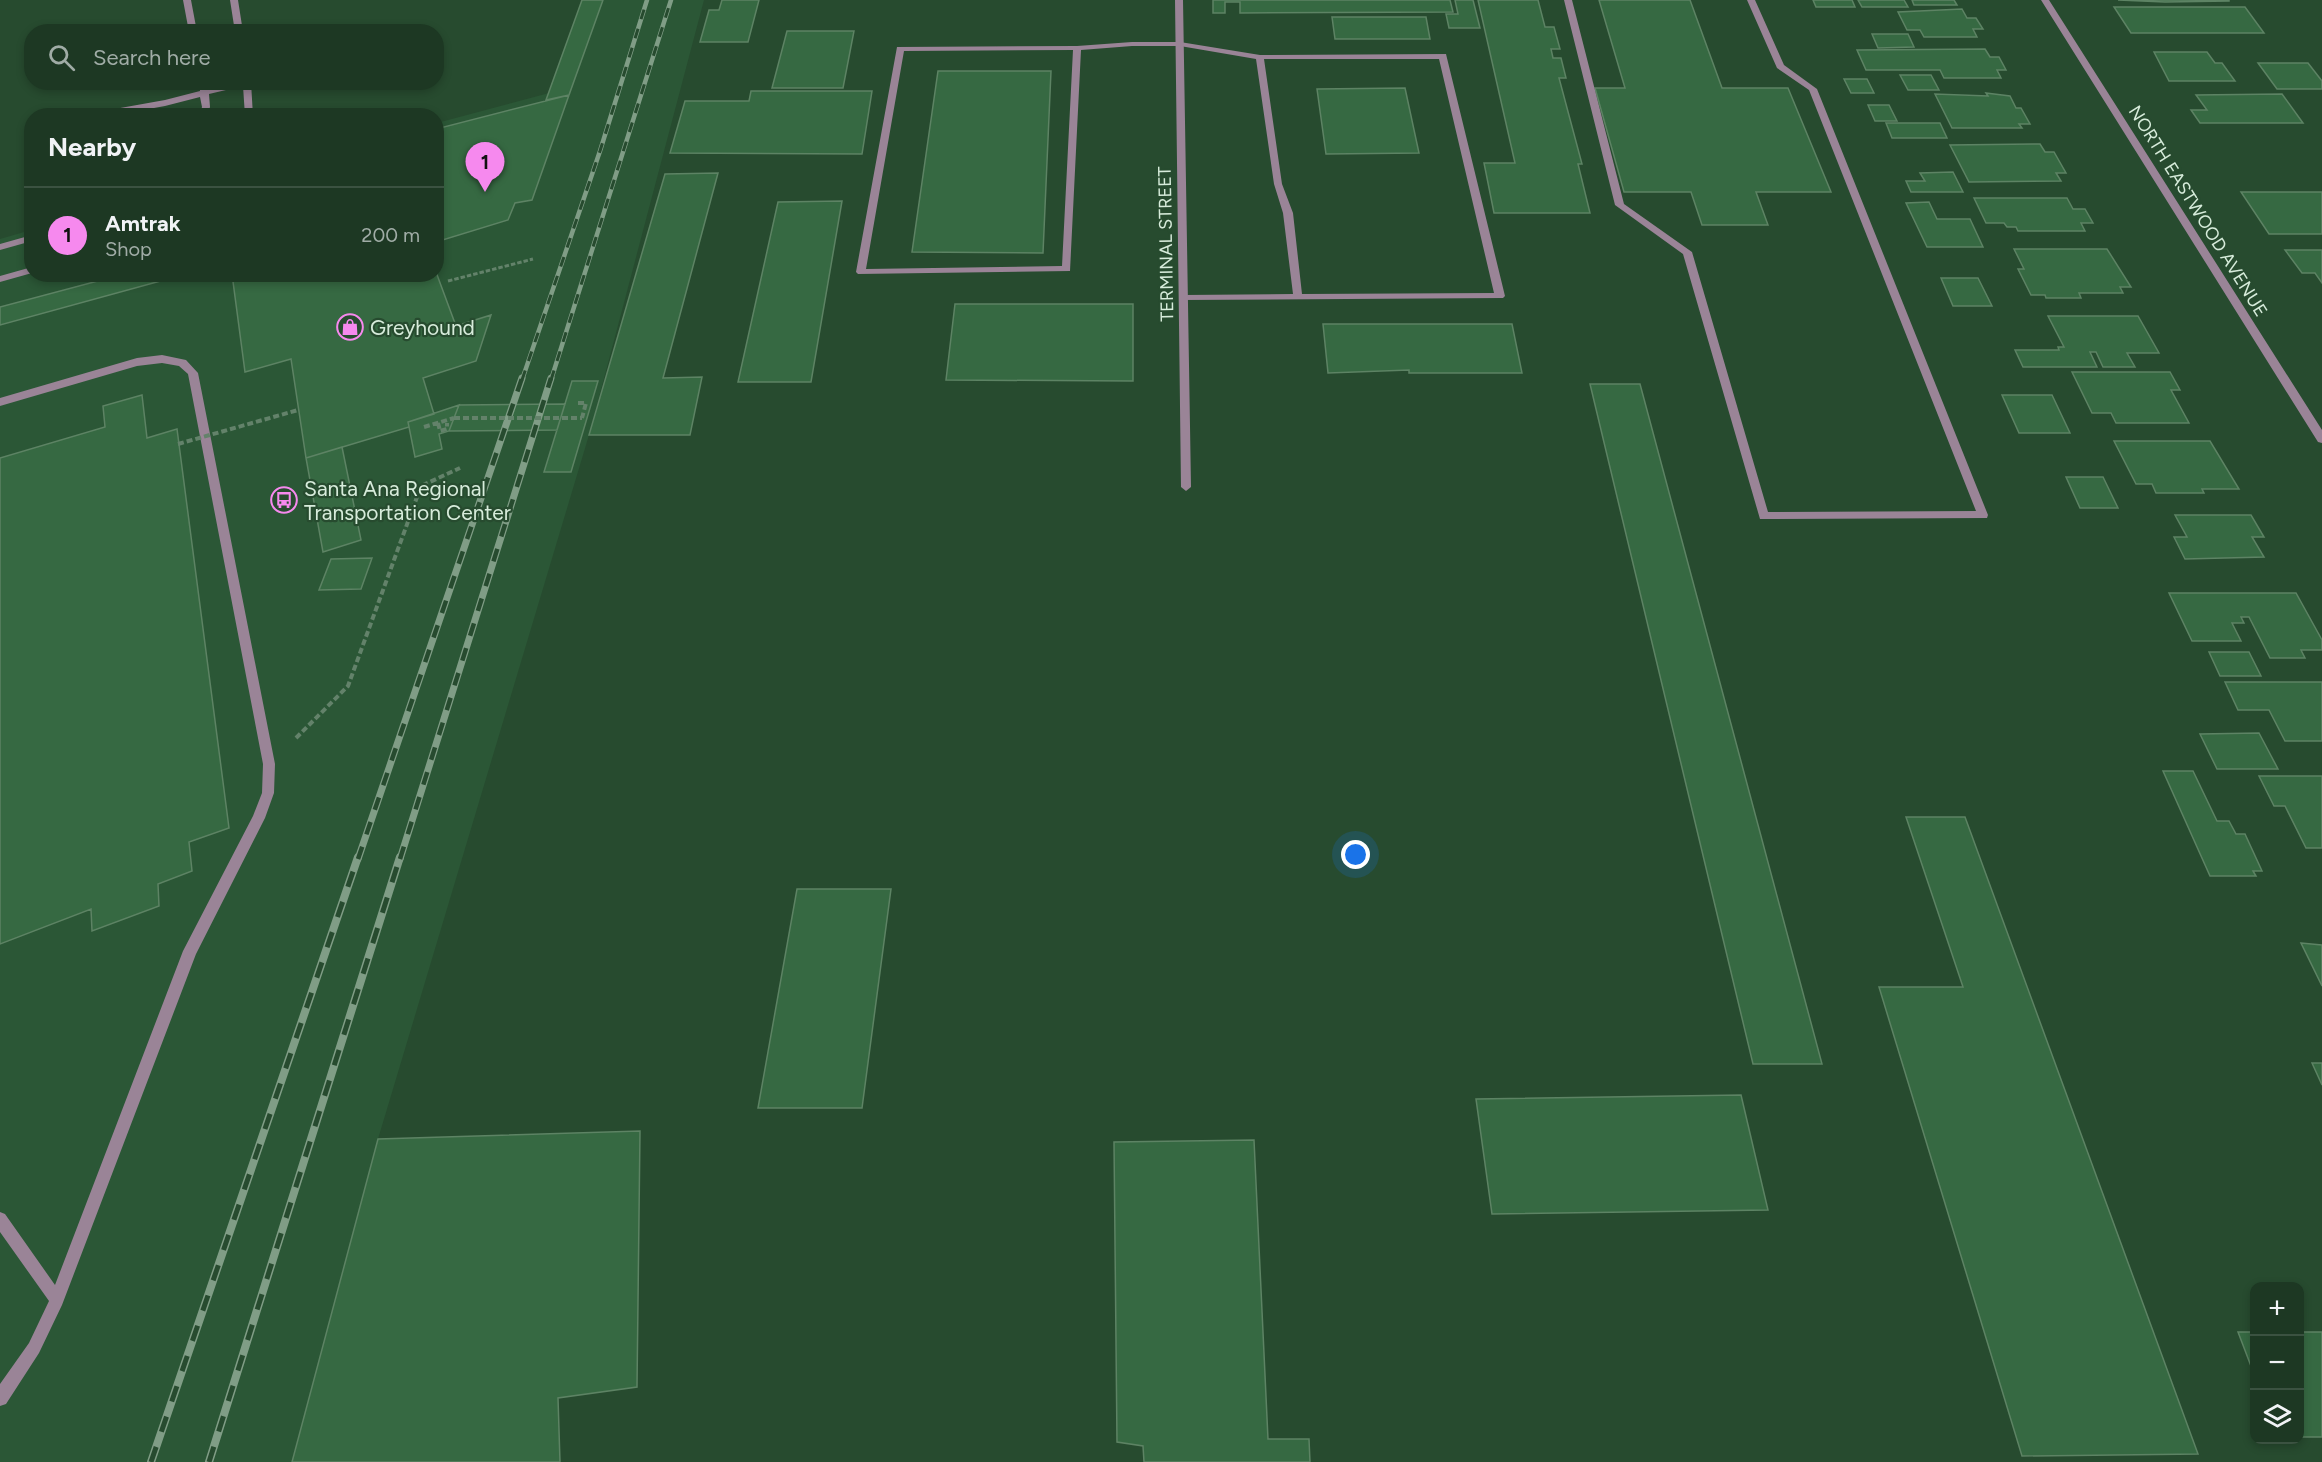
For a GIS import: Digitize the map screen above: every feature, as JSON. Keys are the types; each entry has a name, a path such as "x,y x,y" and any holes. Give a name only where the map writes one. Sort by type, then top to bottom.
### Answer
{"street":[{"path":"187,0 192,24"},
{"path":"234,0 238,24"},
{"name":"TERMINAL STREET","path":"1179,0 1186,487"},
{"path":"1568,0 1620,205 1687,252 1764,516 1983,515 1813,89 1780,66 1751,0"},
{"name":"NORTH EASTWOOD AVENUE","path":"2045,0 2322,439"},
{"path":"1077,48 1067,269 861,272 900,49 1077,48 1132,44 1180,44 1260,57 1443,56 1500,296 1184,298"},
{"path":"1260,57 1278,184 1288,213 1298,297"},
{"path":"203,90 203,108"},
{"path":"133,108 216,90"},
{"path":"247,90 249,108"},
{"path":"0,247 24,240"},
{"path":"0,279 24,272"},
{"path":"0,402 137,362 162,359 182,363 193,373 269,765 268,793 259,818 190,951 57,1300 34,1348 0,1398"},
{"path":"0,1219 57,1300"}],"path":[{"path":"448,281 533,259"},
{"path":"424,427 454,418 582,418 586,403 578,403"},
{"path":"178,444 298,410"},
{"path":"438,423 440,431 447,429 447,423"},
{"path":"269,765 348,686 421,486 460,468"}],"shaded area":[{"path":"583,0 704,0 589,435 378,1139 292,1462 0,1462 0,239 24,232 24,282 444,282 444,121 553,92"}],"building":[{"path":"582,0 603,0 569,95 546,100"},
{"path":"722,0 759,0 748,42 700,42 709,10 719,10"},
{"path":"1213,0 1450,0 1453,12 1240,13 1240,2 1225,2 1225,13 1213,13"},
{"path":"1455,0 1473,0 1480,28 1449,28 1446,14 1458,14"},
{"path":"1478,0 1538,0 1545,27 1554,27 1560,49 1551,49 1553,58 1561,58 1566,78 1559,78 1582,164 1578,164 1590,213 1494,213 1484,163 1515,163"},
{"path":"1599,0 1690,0 1722,88 1788,88 1831,192 1756,192 1768,225 1702,225 1691,192 1624,192 1595,88 1625,88"},
{"path":"1813,0 1852,0 1855,7 1816,7"},
{"path":"1858,0 1904,0 1908,7 1862,7"},
{"path":"1912,0 1954,0 1957,5 1914,5"},
{"path":"2118,0 2229,0 2229,1 2165,2"},
{"path":"2114,7 2245,7 2264,33 2131,33"},
{"path":"1962,9 1967,18 1976,18 1983,29 1973,29 1977,37 1924,37 1920,30 1907,30 1898,12"},
{"path":"1332,17 1426,17 1430,39 1335,39"},
{"path":"787,31 854,31 843,88 772,88"},
{"path":"1872,34 1908,34 1914,47 1878,48"},
{"path":"1985,49 1990,57 1999,57 2006,70 1997,70 2001,78 1944,78 1940,70 1866,70 1857,50"},
{"path":"2154,52 2207,52 2215,63 2222,63 2235,81 2169,81"},
{"path":"2258,63 2308,63 2322,81 2322,89 2277,89"},
{"path":"938,71 1051,71 1043,253 912,252"},
{"path":"1900,75 1931,75 1939,90 1908,90"},
{"path":"1844,79 1867,79 1874,93 1851,93"},
{"path":"1405,88 1419,153 1326,154 1317,89"},
{"path":"751,91 872,91 862,154 670,153 685,101 749,101"},
{"path":"1986,93 2010,96 2016,108 2021,108 2030,124 2019,124 2022,128 1952,128 1935,94 1988,96"},
{"path":"2282,94 2303,123 2200,123 2191,110 2207,110 2196,95"},
{"path":"569,95 532,200 515,203 508,220 444,240 444,127"},
{"path":"1868,105 1889,105 1897,121 1875,121"},
{"path":"1886,123 1940,123 1947,138 1892,138"},
{"path":"2040,144 2045,152 2054,152 2066,173 2056,173 2061,181 1969,182 1950,145"},
{"path":"1953,172 1963,192 1911,192 1906,181 1925,181 1920,173"},
{"path":"718,173 663,378 702,377 690,435 589,435 665,174"},
{"path":"2241,192 2322,192 2322,234 2269,234"},
{"path":"1974,198 2067,198 2073,209 2085,209 2093,223 2081,223 2085,231 2018,231 2016,227 2007,227 2004,223 1986,223"},
{"path":"842,201 811,382 738,382 778,202"},
{"path":"1929,202 1937,219 1970,219 1983,247 1927,247 1906,203"},
{"path":"2014,249 2107,249 2131,287 2120,287 2123,293 2079,293 2081,298 2046,298 2045,295 2031,295 2018,269 2024,269"},
{"path":"2285,250 2322,250 2322,283 2315,273 2302,273"},
{"path":"1941,278 1978,278 1992,306 1953,306"},
{"path":"94,282 157,282 0,325 0,307"},
{"path":"233,282 440,282 456,326 491,315 476,361 423,378 434,414 408,422 409,427 306,458 291,359 245,372"},
{"path":"955,304 1133,304 1133,381 946,380"},
{"path":"2048,316 2138,316 2159,353 2127,353 2135,367 2103,367 2096,352 2090,352 2097,367 2023,367 2015,350 2059,350 2058,347 2064,347"},
{"path":"1323,324 1512,324 1522,373 1409,373 1409,370 1328,373"},
{"path":"2072,372 2170,372 2180,390 2171,390 2189,423 2116,423 2111,413 2092,413"},
{"path":"572,381 598,381 571,472 544,472"},
{"path":"1590,384 1640,384 1822,1064 1753,1064"},
{"path":"142,395 147,438 177,429 229,828 189,842 192,871 158,884 159,906 92,931 91,909 0,944 0,458 105,427 103,406"},
{"path":"2002,395 2052,395 2070,433 2019,433"},
{"path":"565,404 557,430 449,431 459,405"},
{"path":"459,405 449,431 439,434 442,449 415,457 408,422"},
{"path":"2114,441 2210,441 2239,489 2202,489 2204,493 2156,493 2152,484 2136,484"},
{"path":"342,447 361,540 323,552 306,458"},
{"path":"2066,477 2103,477 2118,508 2080,508"},
{"path":"2175,515 2251,515 2264,537 2252,537 2264,557 2185,559 2174,537 2187,537"},
{"path":"372,558 361,589 319,590 331,559"},
{"path":"2169,593 2296,593 2322,640 2322,650 2301,650 2305,658 2270,658 2249,617 2241,617 2244,623 2232,623 2241,641 2192,641"},
{"path":"2209,652 2249,652 2261,676 2220,676"},
{"path":"2225,682 2322,682 2322,741 2285,741 2269,710 2238,710"},
{"path":"2259,733 2278,769 2217,769 2200,734"},
{"path":"2163,771 2193,771 2217,821 2229,821 2236,834 2245,834 2262,871 2253,871 2256,876 2210,876"},
{"path":"2259,776 2322,776 2322,848 2306,848 2285,806 2274,806"},
{"path":"1906,817 1965,817 2198,1454 2022,1456 1879,987 1963,987"},
{"path":"797,889 891,889 862,1108 758,1108"},
{"path":"2301,943 2322,945 2322,986"},
{"path":"2312,1063 2322,1063 2322,1085"},
{"path":"1741,1095 1768,1210 1492,1214 1476,1099"},
{"path":"640,1131 637,1387 558,1398 560,1462 292,1462 378,1139"},
{"path":"1254,1140 1268,1439 1309,1439 1310,1462 1144,1462 1143,1446 1117,1442 1114,1142"},
{"path":"2238,1332 2250,1332 2250,1364"},
{"path":"2304,1332 2322,1332 2322,1437 2304,1437"}],"railway":[{"path":"522,380 600,151 647,0"},
{"path":"551,380 671,0"},
{"path":"358,859 522,378"},
{"path":"400,859 551,378"},
{"path":"151,1462 358,857"},
{"path":"209,1462 400,857"}],"place":[{"name":"Amtrak","path":"485,192"},
{"name":"Greyhound","path":"350,327"},
{"name":"Santa Ana Regional Transportation Center","path":"284,500"}]}
